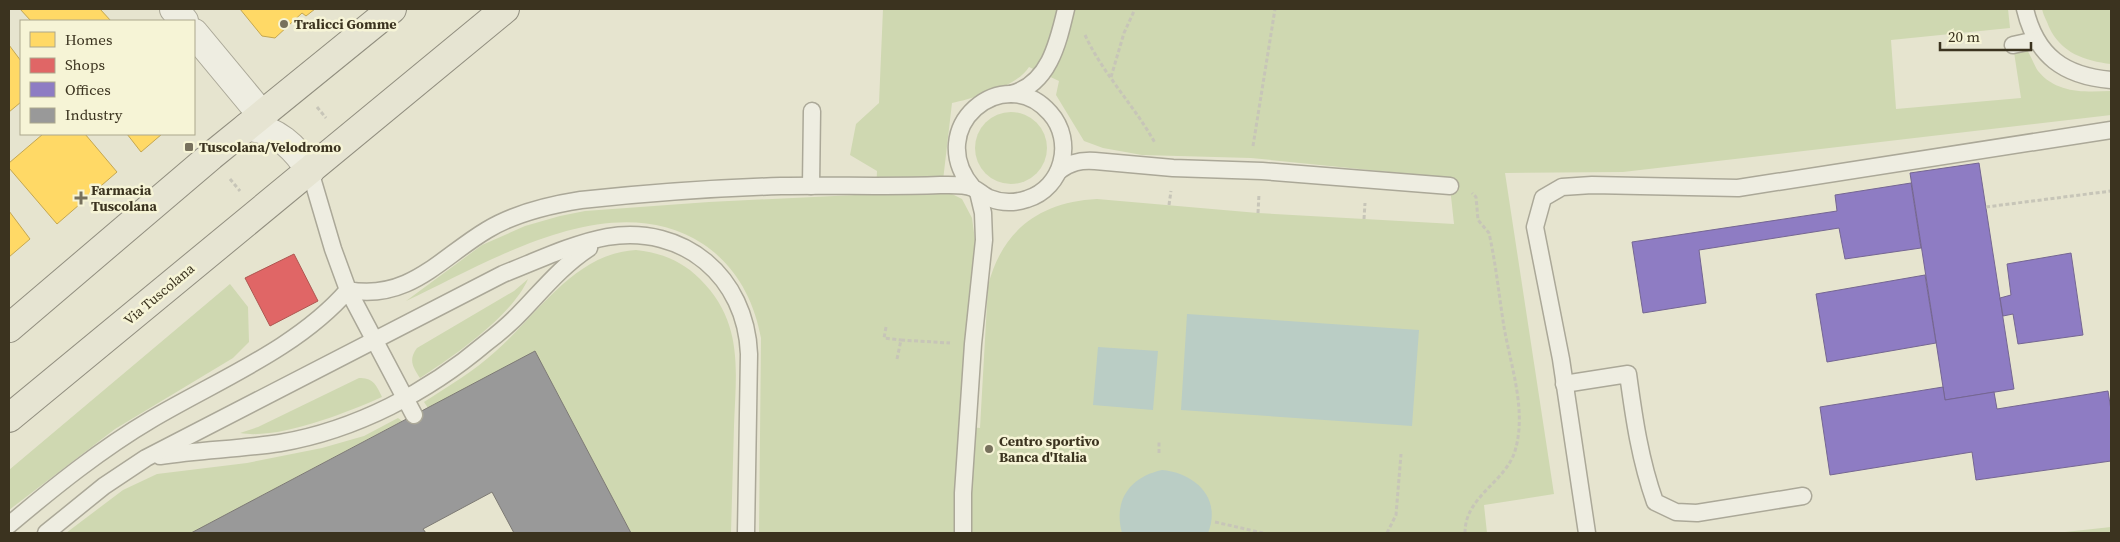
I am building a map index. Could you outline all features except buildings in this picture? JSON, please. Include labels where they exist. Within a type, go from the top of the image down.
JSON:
[{"type":"main road","points":[[9,328],[210,156],[392,9]]},
{"type":"main road","name":"Via Tuscolana","points":[[9,418],[505,9]]},
{"type":"street","points":[[174,9],[183,20]]},
{"type":"street","points":[[195,34],[254,121],[265,131],[286,142],[303,159],[310,171]]},
{"type":"lane","points":[[1059,171],[1063,156],[1063,144],[1059,126],[1044,102],[1041,92],[1042,76],[1052,54],[1066,9]]},
{"type":"lane","points":[[2025,9],[2036,40],[2045,53],[2069,70],[2084,76],[2111,80]]},
{"type":"lane","points":[[2013,45],[2036,40]]},
{"type":"lane","points":[[1008,202],[990,198],[976,190],[963,175],[956,153],[957,141],[967,117],[982,103],[994,97],[1007,95],[1030,86],[1042,76]]},
{"type":"lane","points":[[1007,95],[1028,98],[1037,102],[1050,113]]},
{"type":"lane","points":[[811,186],[812,111]]},
{"type":"lane","points":[[1587,533],[1564,384],[1535,226],[1543,198],[1562,187],[1592,185],[1738,188],[2111,130]]},
{"type":"lane","points":[[1063,144],[1075,154],[1095,161]]},
{"type":"lane","points":[[984,240],[991,215],[999,207],[1008,202],[1029,198],[1039,193],[1049,186],[1059,171],[1066,165],[1083,160],[1450,186]]},
{"type":"lane","points":[[940,185],[951,180],[956,174],[959,164]]},
{"type":"lane","points":[[310,171],[333,249],[348,290],[414,415]]},
{"type":"lane","points":[[348,290],[372,293],[402,286],[426,273],[487,230],[512,218],[558,204],[620,196],[811,186],[940,185],[976,190]]},
{"type":"lane","points":[[963,533],[963,493],[973,344],[984,240],[983,214],[976,190]]},
{"type":"lane","points":[[46,533],[104,486],[146,458],[503,274],[555,253],[605,237],[621,235],[650,236],[686,248],[699,256],[721,276],[738,303],[749,335],[750,354],[746,533]]},
{"type":"lane","points":[[146,458],[280,443],[309,437],[357,421],[405,398],[447,373],[481,348],[521,312],[567,264],[605,237]]},
{"type":"lane","points":[[9,524],[68,477],[129,433],[300,335],[329,312],[348,290]]},
{"type":"lane","points":[[1564,384],[1628,374],[1637,441],[1655,502],[1676,512],[1696,514],[1803,496]]},
{"type":"path","points":[[1111,78],[1124,33],[1135,9]]},
{"type":"path","points":[[1250,171],[1275,9]]},
{"type":"path","points":[[1084,32],[1095,56],[1145,126],[1154,143],[1162,166]]},
{"type":"path","points":[[316,106],[327,119]]},
{"type":"path","points":[[210,156],[258,213]]},
{"type":"path","points":[[1450,186],[1468,189],[1476,197],[1478,220],[1489,233],[1520,418],[1515,453],[1473,506],[1465,520],[1466,533]]},
{"type":"path","points":[[1986,207],[2111,191]]},
{"type":"path","points":[[886,327],[884,338],[973,344]]},
{"type":"path","points":[[897,359],[901,340]]},
{"type":"path","points":[[1159,440],[1159,453]]},
{"type":"path","points":[[1388,533],[1396,515],[1401,454]]},
{"type":"path","points":[[1215,522],[1263,533]]},
{"type":"green space","points":[[883,9],[2008,9],[2010,28],[1891,40],[1896,109],[2021,98],[2014,52],[2027,50],[2038,71],[2054,84],[2072,90],[2091,92],[2111,91],[2111,115],[1623,172],[1505,173],[1554,494],[1484,505],[1487,533],[759,533],[761,338],[754,310],[742,285],[725,263],[703,244],[668,228],[630,222],[591,226],[552,235],[513,250],[406,301],[482,245],[525,226],[560,216],[585,211],[709,202],[876,194],[877,171],[850,155],[856,124],[879,103]],"holes":[[[1029,67],[1059,81],[1056,95],[1084,141],[1103,148],[1142,155],[1251,158],[1449,178],[1454,224],[1258,213],[1097,199],[1077,201],[1058,206],[1041,213],[1026,223],[1003,249],[994,266],[988,286],[980,428],[962,426],[975,240],[972,218],[962,199],[942,189],[952,103],[1006,85],[1023,74]]]},
{"type":"green space","points":[[2042,9],[2111,9],[2111,64],[2083,58],[2067,49],[2054,36]]},
{"type":"green space","points":[[1011,112],[1025,115],[1037,122],[1044,134],[1047,148],[1044,162],[1037,174],[1025,181],[1011,184],[997,181],[985,174],[978,162],[975,148],[978,134],[985,122],[997,115]]},
{"type":"green space","points":[[636,250],[654,253],[686,267],[700,279],[714,296],[731,330],[736,366],[736,386],[731,533],[631,533],[535,351],[428,408],[424,402],[488,358],[559,288],[576,274],[594,262],[614,254]]},
{"type":"green space","points":[[528,279],[520,293],[496,321],[465,347],[420,378],[412,360],[417,348],[514,291]]},
{"type":"green space","points":[[230,284],[248,307],[249,342],[233,358],[115,429],[9,510],[9,470]]},
{"type":"green space","points":[[359,378],[371,381],[382,397],[312,424],[273,433],[240,433],[258,427]]},
{"type":"green space","points":[[398,418],[402,421],[191,533],[66,533],[123,490],[157,474],[247,463],[322,448],[364,436]]},
{"type":"green space","points":[[2111,527],[2111,533],[2056,533]]},
{"type":"shaded area","points":[[1187,314],[1419,330],[1412,426],[1181,410]]},
{"type":"shaded area","points":[[1098,347],[1158,351],[1153,410],[1093,405]]},
{"type":"shaded area","points":[[1162,470],[1185,476],[1203,489],[1211,509],[1208,533],[1122,533],[1120,510],[1122,500],[1127,492],[1141,478]]},
{"type":"place","name":"Tralicci Gomme","points":[[284,24]]},
{"type":"place","name":"Tuscolana/Velodromo","points":[[189,147]]},
{"type":"place","name":"Farmacia Tuscolana","points":[[81,198]]},
{"type":"place","name":"Centro sportivo Banca d'Italia","points":[[989,449]]}]
